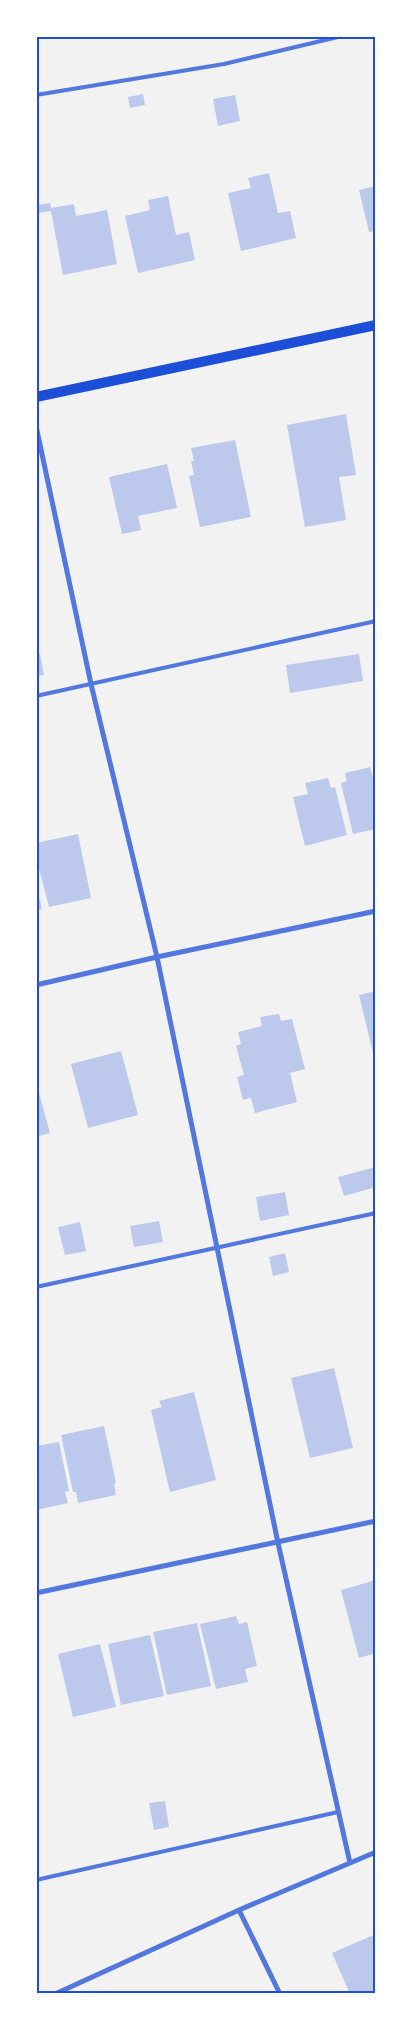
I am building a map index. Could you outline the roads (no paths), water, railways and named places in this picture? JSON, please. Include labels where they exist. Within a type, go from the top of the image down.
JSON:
[{"type":"main road","points":[[36,397],[376,324]]},
{"type":"street","points":[[36,426],[91,684],[156,957],[278,1543],[350,1863]]},
{"type":"street","points":[[36,985],[156,957],[376,912]]},
{"type":"street","points":[[36,1593],[376,1521]]},
{"type":"street","points":[[55,1994],[238,1910],[376,1852]]},
{"type":"street","points":[[238,1910],[280,1994]]},
{"type":"lane","points":[[36,96],[224,64],[342,36]]},
{"type":"lane","points":[[36,696],[376,621]]},
{"type":"lane","points":[[36,1287],[376,1213]]},
{"type":"lane","points":[[36,1880],[338,1812]]}]
